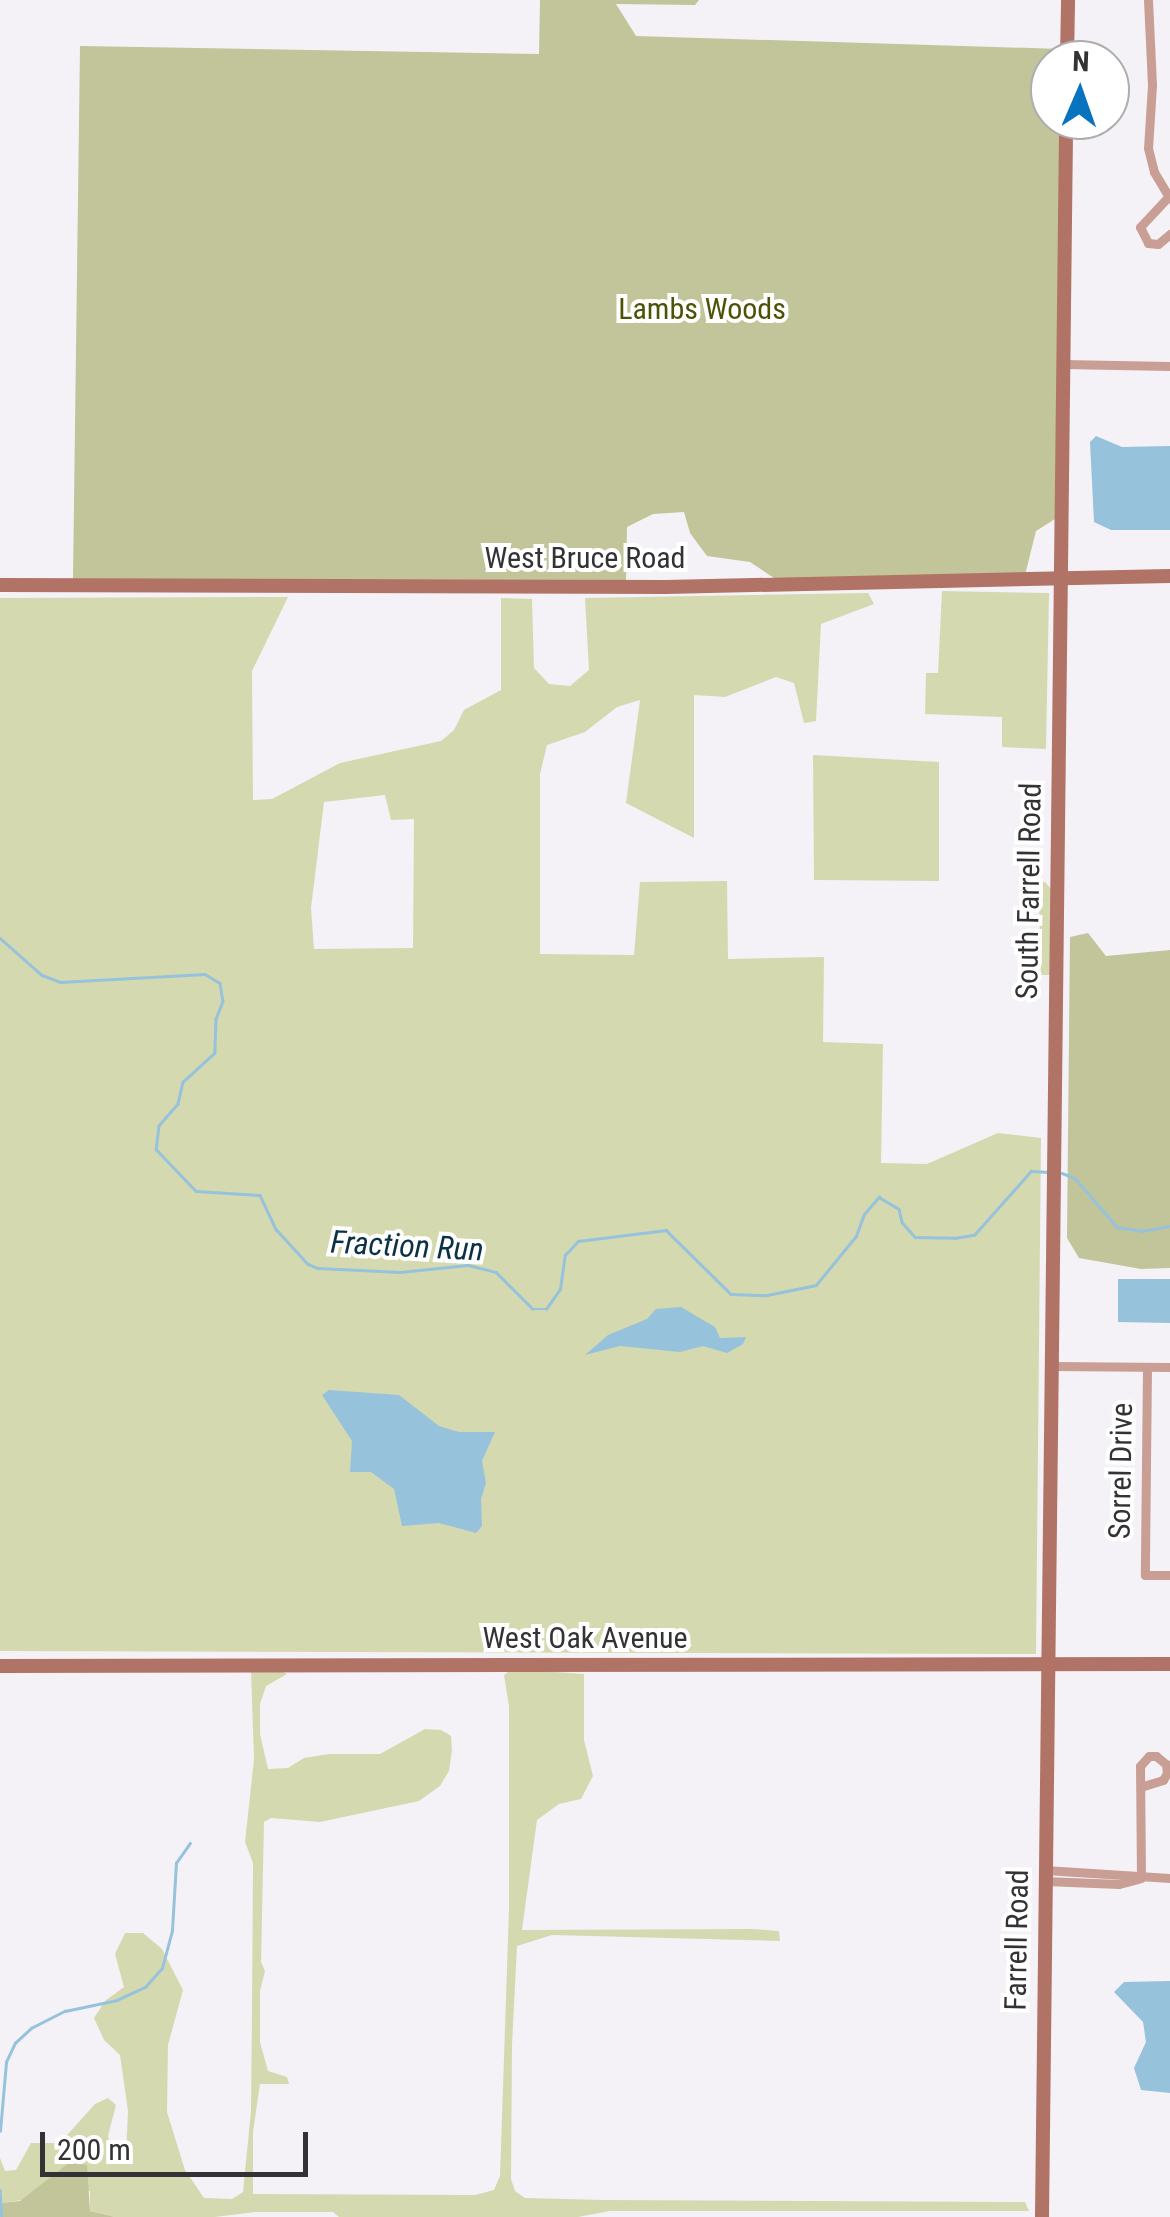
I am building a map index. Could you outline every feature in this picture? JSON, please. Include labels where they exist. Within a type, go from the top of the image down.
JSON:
[{"type":"street","points":[[1067,40],[1068,0]]},
{"type":"street","points":[[1148,0],[1152,84],[1148,148],[1169,198],[1140,226],[1148,242],[1158,244],[1170,234]]},
{"type":"street","name":"South Farrell Road","points":[[1047,1663],[1066,140]]},
{"type":"street","points":[[1064,364],[1170,366]]},
{"type":"street","name":"West Bruce Road","points":[[0,585],[666,587],[1170,576]]},
{"type":"street","points":[[1050,1366],[1170,1367]]},
{"type":"street","name":"Sorrel Drive","points":[[1147,1368],[1144,1575],[1170,1575]]},
{"type":"street","name":"Farrell Road","points":[[1042,2217],[1047,1663]]},
{"type":"street","name":"West Oak Avenue","points":[[0,1666],[1170,1664]]},
{"type":"street","points":[[1141,1878],[1143,1786]]},
{"type":"street","points":[[1045,1876],[1119,1884],[1141,1878],[1170,1878]]},
{"type":"green space","name":"Lambs Woods","points":[[540,0],[699,0],[695,5],[616,4],[636,36],[1030,48],[1030,140],[1061,140],[1055,519],[1036,531],[1025,575],[777,580],[750,562],[707,556],[690,533],[684,512],[653,514],[627,527],[626,580],[73,579],[80,46],[539,54]]},
{"type":"green space","points":[[942,591],[1049,593],[1046,749],[1002,747],[1002,717],[925,714],[926,673],[938,673]]},
{"type":"green space","points":[[868,593],[874,604],[821,624],[816,721],[804,723],[794,683],[776,677],[725,697],[694,695],[694,838],[626,803],[640,700],[617,707],[585,732],[547,745],[540,774],[540,954],[634,955],[640,882],[727,881],[728,959],[824,957],[823,1042],[883,1044],[881,1163],[927,1164],[998,1133],[1041,1138],[1036,1654],[0,1651],[0,598],[288,597],[252,671],[253,800],[272,799],[340,763],[441,741],[454,730],[464,710],[501,690],[501,598],[532,599],[534,668],[549,684],[570,686],[589,670],[585,598]],"holes":[[[385,795],[391,820],[414,819],[413,948],[314,949],[311,908],[324,802]]]},
{"type":"green space","points":[[813,755],[939,762],[939,881],[814,880]]},
{"type":"green space","points":[[1021,882],[1045,882],[1052,890],[1050,975],[1041,975],[1039,901]]},
{"type":"green space","points":[[1088,933],[1106,956],[1170,950],[1170,1268],[1141,1269],[1079,1258],[1067,1238],[1070,937]]},
{"type":"green space","points":[[512,1669],[584,1674],[584,1740],[593,1776],[581,1799],[559,1804],[537,1820],[522,1930],[753,1929],[779,1931],[780,1941],[552,1935],[517,1946],[512,2045],[511,2179],[515,2191],[525,2198],[604,2200],[1025,2202],[1029,2211],[610,2211],[578,2217],[339,2217],[333,2212],[255,2212],[215,2217],[115,2217],[90,2211],[90,2191],[0,2203],[0,2158],[5,2171],[16,2170],[31,2143],[60,2143],[95,2104],[108,2098],[116,2105],[108,2136],[113,2156],[121,2160],[126,2154],[128,2111],[120,2055],[104,2040],[94,2018],[105,2001],[124,1987],[115,1954],[125,1933],[143,1933],[162,1949],[183,1990],[168,2045],[167,2112],[185,2170],[204,2198],[232,2199],[243,2192],[251,2111],[253,1863],[245,1842],[254,1759],[251,1671],[287,1674],[266,1686],[260,1704],[260,1734],[268,1769],[288,1768],[304,1758],[329,1754],[380,1754],[425,1729],[441,1730],[451,1736],[452,1750],[449,1771],[440,1786],[419,1801],[320,1822],[271,1818],[264,1822],[261,1962],[265,1971],[260,1991],[260,2042],[268,2071],[287,2077],[289,2084],[260,2084],[253,2132],[253,2194],[475,2195],[494,2190],[500,2176],[509,1909],[509,1706],[504,1675]]},
{"type":"green space","points":[[70,2162],[87,2165],[90,2211],[115,2217],[0,2217],[0,2203],[20,2201]]},
{"type":"water","points":[[1096,436],[1122,447],[1170,446],[1170,530],[1111,530],[1094,522],[1090,442]]},
{"type":"water","points":[[1118,1279],[1170,1279],[1170,1323],[1118,1322]]},
{"type":"water","points":[[681,1307],[715,1327],[720,1338],[746,1337],[743,1344],[727,1353],[703,1346],[680,1352],[620,1346],[585,1355],[608,1335],[647,1319],[656,1309]]},
{"type":"water","points":[[329,1390],[399,1395],[439,1426],[459,1432],[495,1432],[482,1461],[486,1483],[481,1499],[482,1526],[476,1533],[439,1523],[402,1526],[394,1489],[371,1472],[350,1472],[352,1441],[322,1395]]},
{"type":"water","points":[[1170,1981],[1170,2093],[1141,2090],[1134,2068],[1146,2042],[1143,2022],[1114,1992],[1124,1982]]},
{"type":"waterway","name":"Fraction Run","points":[[0,938],[42,975],[60,982],[205,974],[220,983],[223,1001],[216,1019],[215,1053],[183,1082],[178,1104],[159,1126],[156,1149],[196,1191],[260,1195],[276,1229],[308,1264],[318,1268],[400,1272],[468,1265],[496,1272],[533,1309],[546,1309],[560,1289],[565,1255],[578,1241],[666,1230],[731,1294],[767,1295],[816,1285],[856,1236],[864,1214],[879,1197],[899,1209],[902,1222],[915,1237],[954,1238],[974,1235],[1031,1171],[1049,1172]]},
{"type":"waterway","name":"Fraction Run","points":[[1062,1173],[1075,1178],[1117,1227],[1141,1231],[1170,1226]]},
{"type":"waterway","points":[[0,2131],[6,2062],[15,2043],[31,2028],[65,2011],[117,2000],[145,1987],[162,1968],[172,1930],[176,1863],[190,1843]]},
{"type":"waterway","points":[[0,2190],[2,2217]]}]
